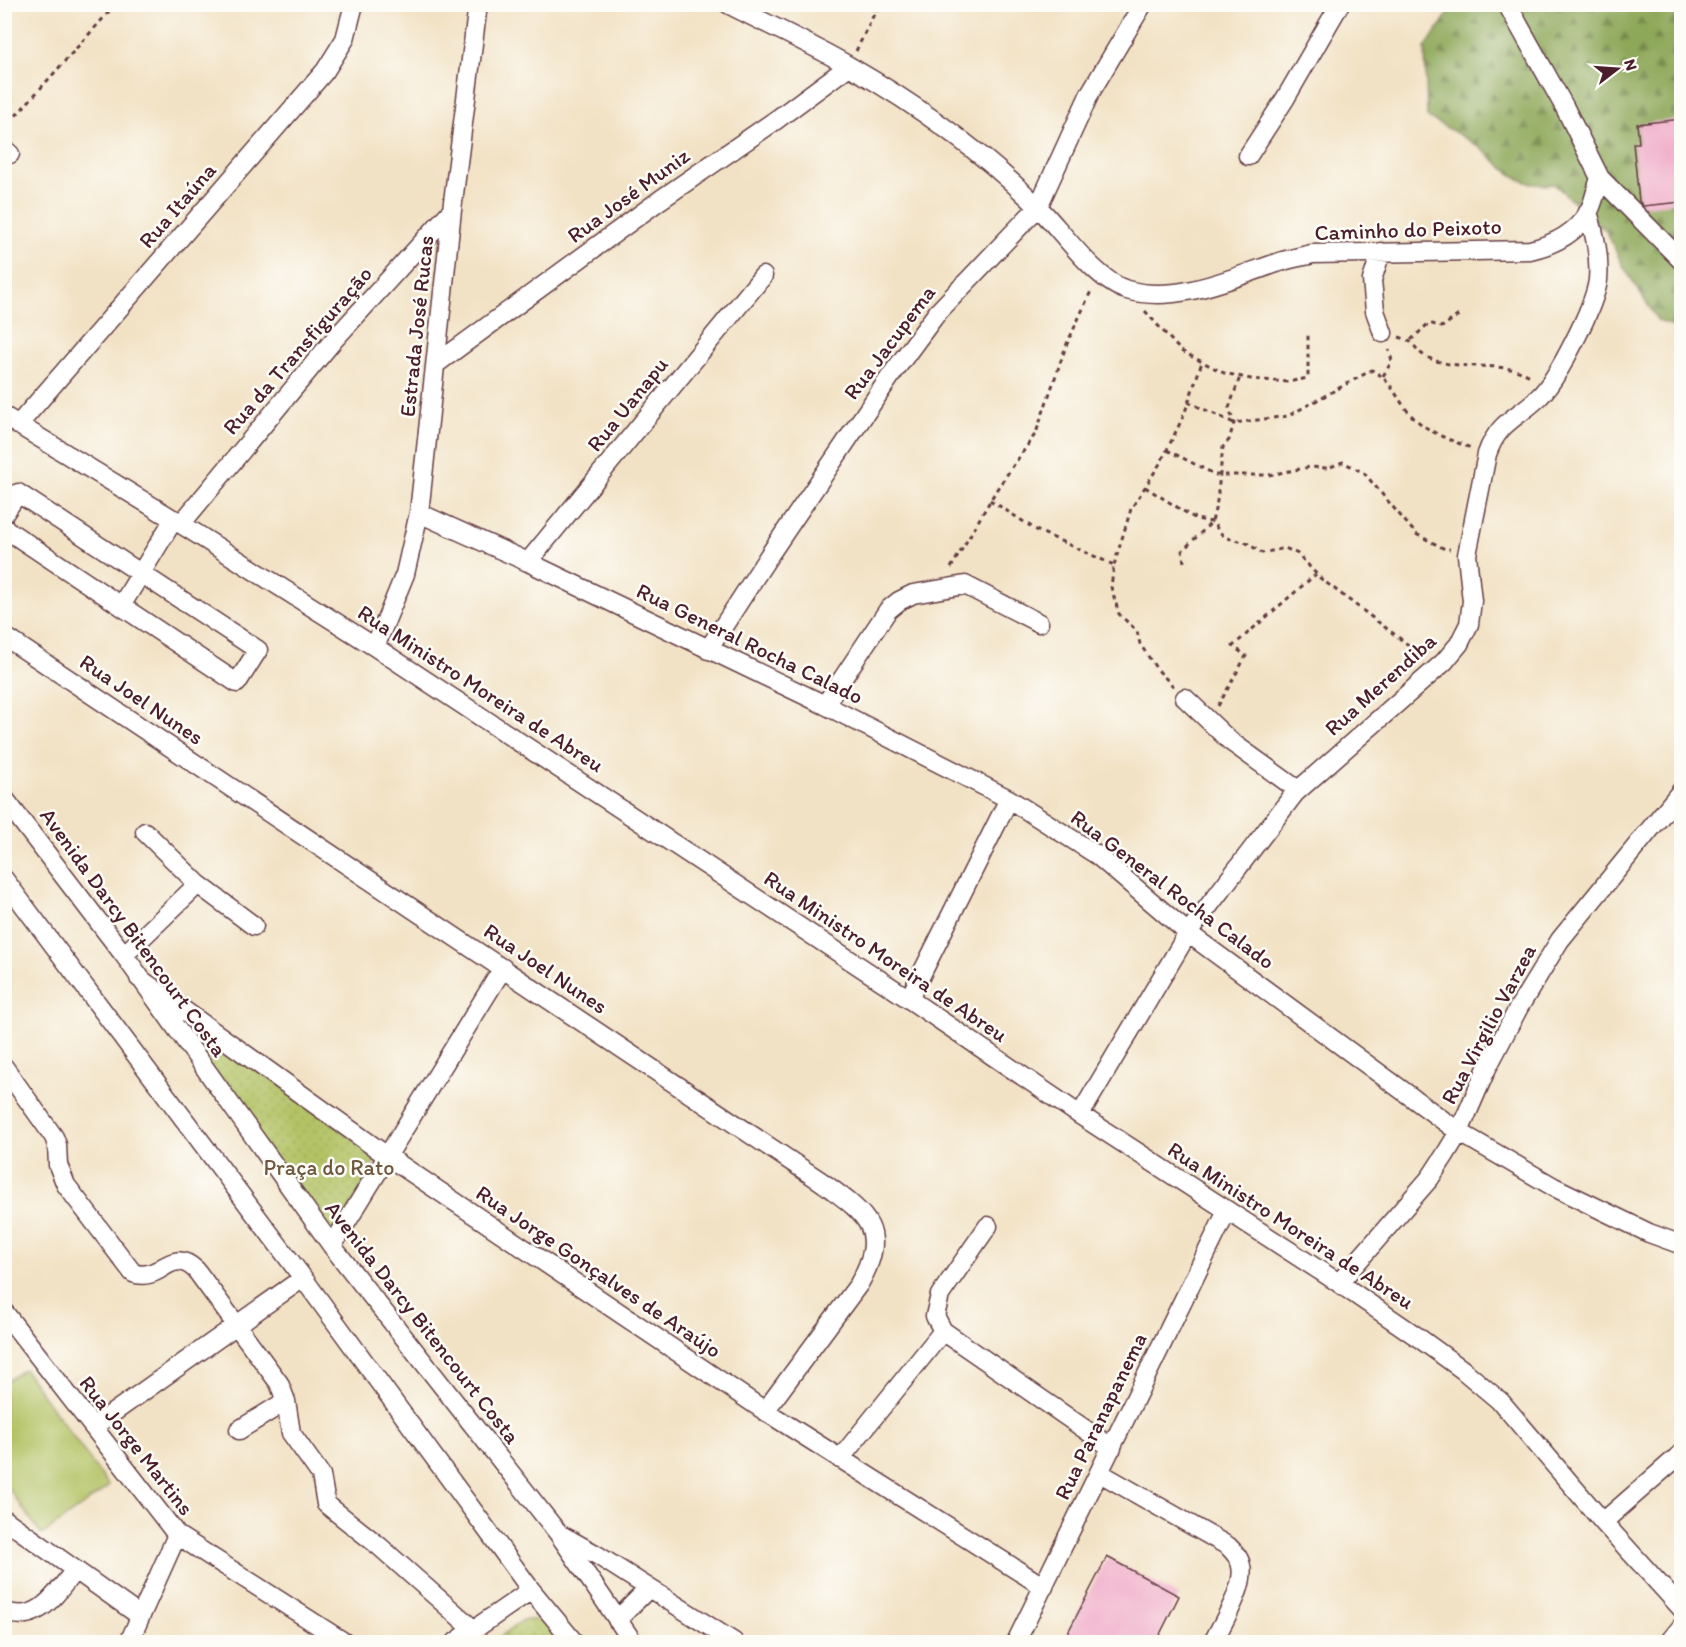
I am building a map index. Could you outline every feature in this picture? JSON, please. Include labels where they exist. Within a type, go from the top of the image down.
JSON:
[{"type":"street","name":"Rua Itaúna","points":[[11,421],[325,71],[345,39],[354,4]]},
{"type":"street","name":"Estrada José Rucas","points":[[375,647],[405,574],[419,513],[452,210],[478,4]]},
{"type":"street","name":"Caminho do Peixoto","points":[[728,4],[849,66],[915,107],[973,149],[1038,207],[1099,274],[1125,290],[1151,294],[1203,288],[1279,262],[1312,254],[1530,250],[1546,247],[1576,228],[1588,212],[1600,177]]},
{"type":"street","name":"Rua Jacupema","points":[[708,650],[892,374],[937,313],[1038,207],[1090,93],[1143,4]]},
{"type":"street","points":[[1248,156],[1285,99],[1340,4]]},
{"type":"street","points":[[1507,4],[1564,106],[1600,177],[1682,261]]},
{"type":"street","name":"Rua José Muniz","points":[[436,364],[849,66]]},
{"type":"street","name":"Rua da Transfiguração","points":[[121,606],[177,522],[333,342],[452,210]]},
{"type":"street","name":"Rua Merendiba","points":[[1080,1115],[1188,933],[1298,790],[1437,667],[1459,644],[1469,624],[1472,601],[1467,555],[1486,454],[1491,441],[1503,425],[1539,398],[1548,386],[1572,347],[1598,283],[1597,243],[1588,212]]},
{"type":"street","points":[[1382,252],[1372,280],[1375,311],[1383,333]]},
{"type":"street","name":"Rua Uanapu","points":[[528,562],[763,276]]},
{"type":"street","name":"Rua Ministro Moreira de Abreu","points":[[11,421],[375,647],[909,999],[1080,1115],[1339,1283],[1463,1370],[1501,1402],[1603,1522],[1682,1609]]},
{"type":"street","points":[[4,514],[18,493],[258,650],[237,683],[4,528]]},
{"type":"street","name":"Rua General Rocha Calado","points":[[419,513],[528,562],[825,705],[1009,799],[1097,855],[1188,933],[1459,1132],[1554,1187],[1649,1233],[1682,1245]]},
{"type":"street","points":[[825,705],[888,610],[913,594],[965,585],[1039,623]]},
{"type":"street","name":"Rua Joel Nunes","points":[[4,636],[852,1203],[867,1219],[874,1238],[870,1264],[859,1284],[765,1411]]},
{"type":"street","points":[[1185,698],[1230,741],[1298,790]]},
{"type":"street","name":"Rua Virgilio Varzea","points":[[1339,1283],[1430,1178],[1459,1132],[1492,1059],[1519,1007],[1560,940],[1682,790]]},
{"type":"street","name":"Avenida Darcy Bitencourt Costa","points":[[4,798],[124,956],[332,1246],[558,1533],[633,1642]]},
{"type":"street","points":[[909,999],[1009,799]]},
{"type":"street","points":[[146,832],[198,884],[254,926]]},
{"type":"street","points":[[4,879],[303,1278],[531,1590],[574,1642]]},
{"type":"street","points":[[124,956],[198,884]]},
{"type":"street","points":[[332,1246],[502,968]]},
{"type":"street","name":"Rua Jorge Gonçalves de Araújo","points":[[139,978],[387,1156],[765,1411],[1044,1587]]},
{"type":"street","points":[[4,1068],[54,1137],[57,1145],[58,1165],[66,1185],[133,1273],[148,1275],[173,1260],[188,1262],[272,1370],[286,1401],[291,1433],[321,1475],[326,1504],[474,1630]]},
{"type":"street","name":"Rua Paranapanema","points":[[1016,1642],[1227,1211]]},
{"type":"street","points":[[988,1226],[940,1294],[935,1316],[943,1331],[1112,1448]]},
{"type":"street","points":[[93,1426],[303,1278]]},
{"type":"street","name":"Rua Jorge Martins","points":[[4,1312],[177,1535],[344,1642]]},
{"type":"street","points":[[840,1459],[943,1331]]},
{"type":"street","points":[[239,1430],[286,1401]]},
{"type":"street","points":[[1603,1522],[1682,1453]]},
{"type":"street","points":[[1100,1473],[1228,1546],[1236,1553],[1242,1566],[1242,1578],[1213,1642]]},
{"type":"street","points":[[4,1519],[140,1616]]},
{"type":"street","points":[[558,1533],[597,1555],[734,1642]]},
{"type":"street","points":[[129,1642],[177,1535]]},
{"type":"street","points":[[4,1611],[21,1616],[34,1613],[46,1605],[75,1570]]},
{"type":"street","points":[[617,1620],[649,1588]]},
{"type":"street","points":[[456,1642],[531,1590]]},
{"type":"street","points":[[1670,1642],[1682,1626]]},
{"type":"path","points":[[4,129],[116,4]]},
{"type":"path","points":[[849,66],[879,4]]},
{"type":"path","points":[[939,589],[990,500],[1036,433],[1066,346],[1099,274]]},
{"type":"path","points":[[1125,290],[1181,351],[1224,373],[1240,377],[1288,382],[1308,378],[1308,333]]},
{"type":"path","points":[[1411,340],[1429,323],[1442,327],[1460,314]]},
{"type":"path","points":[[1383,333],[1411,340],[1424,356],[1454,365],[1524,372],[1548,386]]},
{"type":"path","points":[[1383,333],[1392,361],[1383,376]]},
{"type":"path","points":[[1185,698],[1156,668],[1140,644],[1137,631],[1119,614],[1111,587],[1114,566],[1131,508],[1167,450],[1184,415],[1202,362]]},
{"type":"path","points":[[1188,402],[1234,423],[1288,416],[1372,370],[1383,376],[1411,416],[1434,434],[1486,454]]},
{"type":"path","points":[[1184,562],[1182,551],[1212,522],[1217,501],[1223,447],[1229,440],[1234,423],[1229,408],[1240,377]]},
{"type":"path","points":[[1167,450],[1216,475],[1269,475],[1310,467],[1328,468],[1343,462],[1364,473],[1416,534],[1445,549],[1469,548]]},
{"type":"path","points":[[1144,487],[1196,519],[1212,522],[1224,537],[1247,543],[1262,553],[1285,548],[1298,554],[1316,574],[1437,667]]},
{"type":"path","points":[[990,500],[1038,531],[1114,566]]},
{"type":"path","points":[[1209,721],[1246,656],[1233,646],[1316,574]]},
{"type":"green space","points":[[1454,5],[1681,5],[1681,330],[1658,321],[1623,266],[1606,231],[1554,184],[1541,185],[1520,179],[1476,145],[1427,117],[1425,48]]},
{"type":"green space","name":"Praça do Rato","points":[[153,992],[378,1156],[333,1240]]},
{"type":"green space","points":[[24,1369],[109,1486],[42,1535],[5,1484],[4,1383]]},
{"type":"green space","points":[[545,1619],[563,1642],[493,1642],[523,1620]]},
{"type":"building","points":[[1682,119],[1682,202],[1643,206],[1639,201],[1633,143],[1639,143],[1637,124]]},
{"type":"building","points":[[1107,1557],[1179,1596],[1156,1642],[1063,1642]]}]
